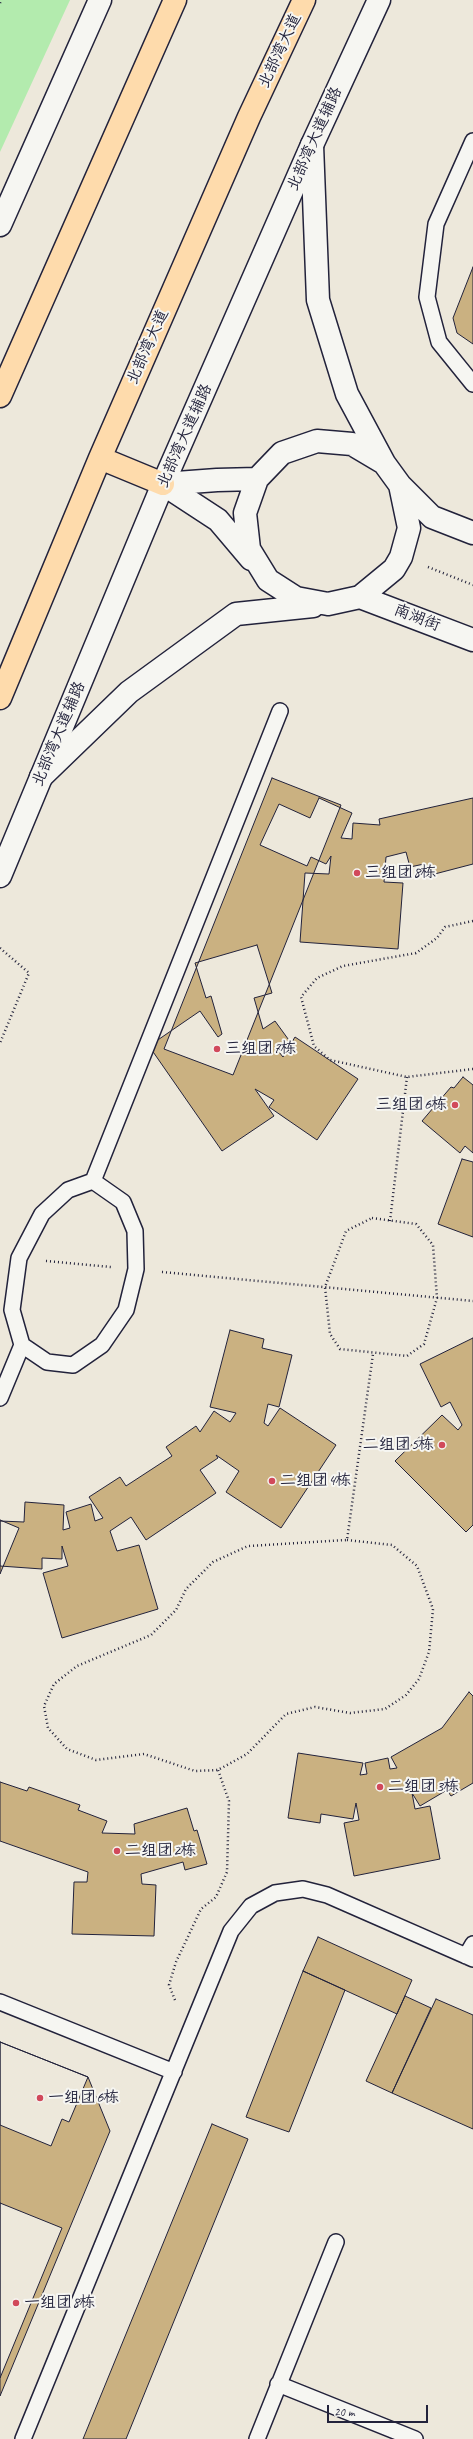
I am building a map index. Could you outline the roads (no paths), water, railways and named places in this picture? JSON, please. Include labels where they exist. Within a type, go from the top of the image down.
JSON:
[{"type":"highway","points":[[0,396],[175,0]]},
{"type":"highway","name":"北部湾大道","points":[[0,698],[100,458],[249,117],[304,0]]},
{"type":"highway","points":[[100,458],[163,484]]},
{"type":"street","points":[[0,225],[100,0]]},
{"type":"street","name":"北部湾大道辅路","points":[[0,876],[163,484],[312,145],[379,0]]},
{"type":"street","points":[[312,145],[318,300],[347,394],[384,463],[400,485],[432,517],[473,533]]},
{"type":"street","points":[[268,580],[249,549],[245,514],[257,479],[282,453],[317,441],[352,444],[384,463]]},
{"type":"street","points":[[163,484],[257,479]]},
{"type":"street","points":[[163,484],[218,520],[268,580],[296,598],[328,604]]},
{"type":"street","points":[[41,777],[129,692],[236,614],[328,604],[360,597],[394,569],[401,557],[409,528],[400,485]]},
{"type":"street","name":"南湖街","points":[[360,597],[473,640]]},
{"type":"lane","points":[[473,141],[436,224],[427,296],[439,342],[473,384]]},
{"type":"lane","points":[[0,1398],[22,1345],[12,1310],[19,1258],[42,1214],[68,1190],[93,1181],[280,710]]},
{"type":"lane","points":[[22,1345],[47,1362],[73,1365],[102,1345],[126,1310],[136,1269],[135,1231],[123,1202],[93,1181]]},
{"type":"lane","points":[[23,2439],[231,1931],[251,1906],[275,1893],[303,1889],[328,1895],[471,1953]]},
{"type":"lane","points":[[0,2002],[174,2072]]},
{"type":"lane","points":[[257,2439],[336,2242]]},
{"type":"lane","points":[[278,2384],[415,2439]]},
{"type":"place","name":"三组团8栋","points":[[357,873]]},
{"type":"place","name":"三组团7栋","points":[[217,1049]]},
{"type":"place","name":"三组团6栋","points":[[455,1105]]},
{"type":"place","name":"二组团5栋","points":[[442,1445]]},
{"type":"place","name":"二组团4栋","points":[[272,1481]]},
{"type":"place","name":"二组团3栋","points":[[380,1787]]},
{"type":"place","name":"二组团2栋","points":[[117,1851]]},
{"type":"place","name":"一组团6栋","points":[[40,2098]]},
{"type":"place","name":"一组团8栋","points":[[16,2303]]}]
